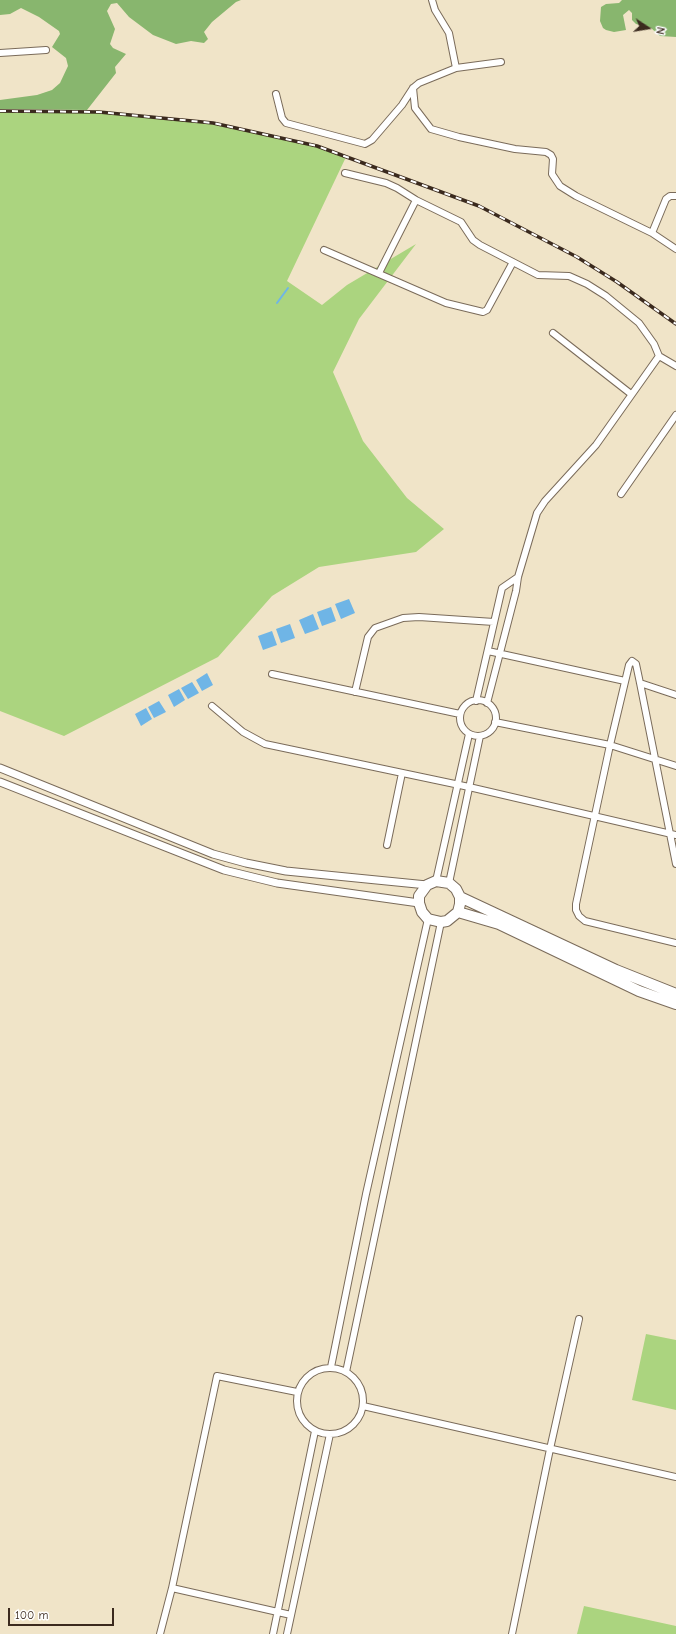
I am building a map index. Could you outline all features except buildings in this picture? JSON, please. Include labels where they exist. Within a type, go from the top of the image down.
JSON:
[{"type":"highway","points":[[431,883],[449,883],[456,889],[460,897],[458,912],[453,917],[441,922],[428,919],[422,912],[419,903],[419,896],[431,883]]},
{"type":"highway","points":[[460,897],[616,970],[676,994]]},
{"type":"highway","points":[[458,912],[499,924],[639,991],[676,1004]]},
{"type":"street","points":[[432,0],[435,10],[449,33],[456,68]]},
{"type":"street","points":[[0,53],[46,50]]},
{"type":"street","points":[[276,94],[282,118],[286,123],[365,144],[372,140],[402,105],[413,88],[420,83],[456,68],[501,62]]},
{"type":"street","points":[[413,88],[415,108],[431,129],[459,137],[516,149],[546,152],[553,158],[552,174],[553,178],[560,186],[576,196],[652,233],[676,249]]},
{"type":"street","points":[[344,173],[386,183],[416,200],[461,222],[473,240],[538,275],[569,276],[606,296],[639,323],[654,344],[659,356],[676,366]]},
{"type":"street","points":[[652,233],[666,199],[670,196],[676,196]]},
{"type":"street","points":[[379,273],[416,200]]},
{"type":"street","points":[[324,250],[446,302],[483,312],[487,310],[513,262]]},
{"type":"street","points":[[553,333],[631,394]]},
{"type":"street","points":[[487,703],[516,591],[518,577],[537,513],[545,500],[596,445],[659,356]]},
{"type":"street","points":[[621,494],[676,416]]},
{"type":"street","points":[[476,701],[502,588],[518,577]]},
{"type":"street","points":[[355,692],[368,637],[375,628],[403,618],[419,617],[494,622]]},
{"type":"street","points":[[488,650],[625,681]]},
{"type":"street","points":[[676,864],[673,833],[654,758],[636,664],[632,661],[629,665],[610,746],[576,904],[579,916],[585,922],[676,943]]},
{"type":"street","points":[[272,674],[460,714]]},
{"type":"street","points":[[640,683],[676,695]]},
{"type":"street","points":[[476,701],[487,703],[494,711],[495,722],[489,732],[480,736],[468,734],[461,725],[460,714],[466,705],[476,701]]},
{"type":"street","points":[[212,706],[243,732],[265,744],[457,784],[673,833]]},
{"type":"street","points":[[495,722],[610,746],[654,758],[676,766]]},
{"type":"street","points":[[0,768],[181,842],[246,864],[294,872],[431,883],[457,784],[468,734]]},
{"type":"street","points":[[449,883],[480,736]]},
{"type":"street","points":[[387,845],[402,773]]},
{"type":"street","points":[[0,782],[224,870],[277,883],[419,903]]},
{"type":"street","points":[[331,1367],[366,1194],[428,919]]},
{"type":"street","points":[[346,1372],[441,922]]},
{"type":"street","points":[[512,1634],[550,1449],[579,1319]]},
{"type":"street","points":[[331,1367],[346,1372],[354,1378],[360,1386],[363,1396],[363,1406],[360,1415],[351,1426],[339,1433],[330,1434],[315,1431],[304,1422],[297,1410],[297,1392],[306,1377],[313,1371],[331,1367]]},
{"type":"street","points":[[160,1634],[172,1588],[217,1376],[297,1392]]},
{"type":"street","points":[[363,1406],[676,1477]]},
{"type":"street","points":[[273,1634],[315,1431]]},
{"type":"street","points":[[287,1634],[330,1434]]},
{"type":"street","points":[[172,1588],[291,1615]]},
{"type":"green space","points":[[0,0],[241,0],[236,2],[212,22],[204,32],[208,39],[204,43],[191,41],[176,44],[153,35],[129,17],[117,3],[111,4],[107,11],[115,29],[110,44],[113,48],[126,54],[115,67],[116,73],[87,110],[0,109],[0,100],[37,95],[52,90],[60,83],[68,66],[66,58],[52,47],[60,34],[59,31],[39,17],[21,8],[10,14],[0,15]]},
{"type":"green space","points":[[622,0],[676,0],[676,37],[660,36],[651,28],[636,24],[632,20],[632,13],[629,10],[623,15],[626,30],[614,32],[603,28],[600,21],[601,7],[606,4],[619,3]]},
{"type":"green space","points":[[41,110],[99,112],[213,123],[317,146],[346,157],[287,281],[322,305],[347,285],[416,244],[359,319],[333,372],[363,441],[407,498],[444,529],[416,552],[319,567],[272,596],[218,657],[64,736],[0,711],[0,111]]},
{"type":"green space","points":[[646,1334],[676,1340],[676,1410],[632,1400]]},
{"type":"green space","points":[[584,1606],[676,1626],[676,1634],[577,1634]]},
{"type":"water","points":[[349,599],[355,613],[341,619],[335,604]]},
{"type":"water","points":[[331,607],[336,621],[322,626],[317,612]]},
{"type":"water","points":[[313,614],[319,629],[305,634],[299,620]]},
{"type":"water","points":[[290,624],[295,638],[281,643],[276,629]]},
{"type":"water","points":[[272,631],[277,645],[263,650],[258,636]]},
{"type":"water","points":[[207,673],[213,685],[202,691],[196,680]]},
{"type":"water","points":[[192,682],[199,693],[188,699],[181,688]]},
{"type":"water","points":[[179,689],[185,700],[174,707],[168,695]]},
{"type":"water","points":[[159,701],[166,712],[154,718],[148,707]]},
{"type":"water","points":[[146,708],[152,719],[141,726],[135,714]]},
{"type":"waterway","points":[[277,303],[288,288]]},
{"type":"railway","points":[[0,111],[99,112],[213,123],[317,146],[479,206],[577,257],[617,282],[676,324]]}]
